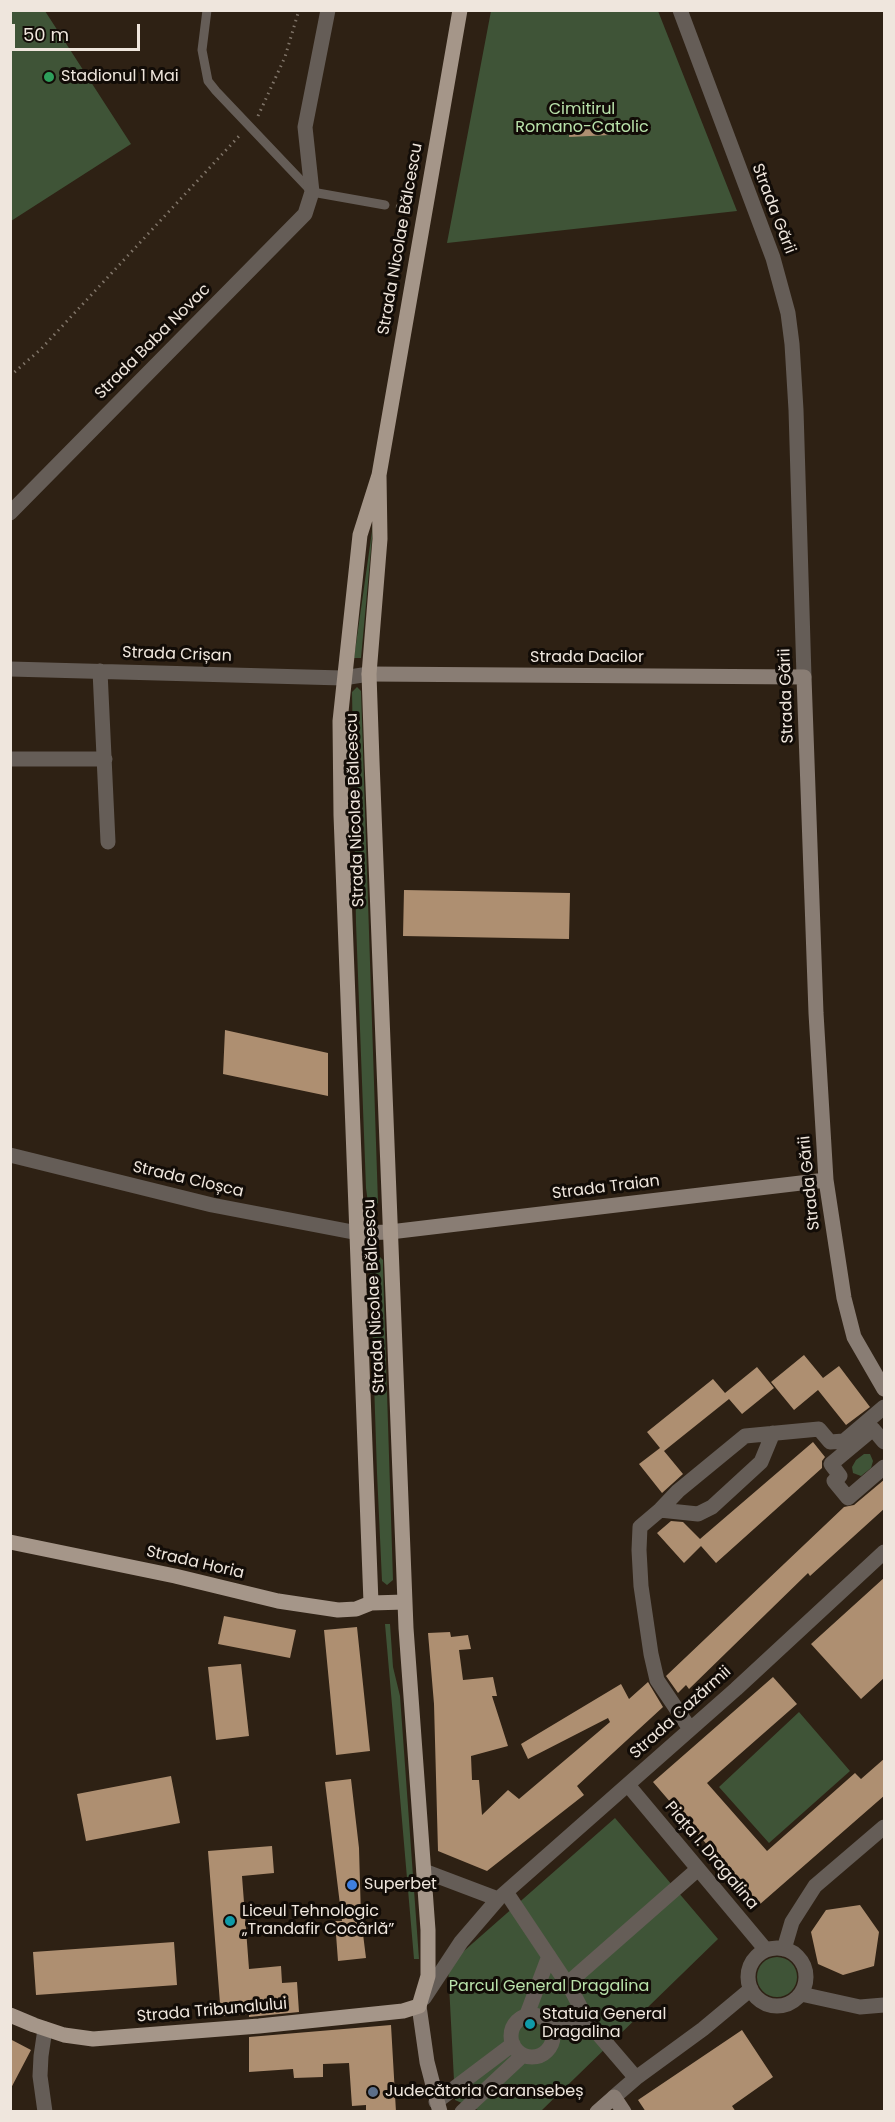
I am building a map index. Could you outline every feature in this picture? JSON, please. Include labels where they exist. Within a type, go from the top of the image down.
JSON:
[{"type":"main road","name":"Strada Nicolae Bălcescu","points":[[371,1604],[341,815],[340,721],[360,535],[379,475],[460,10]]},
{"type":"main road","name":"Strada Nicolae Bălcescu","points":[[379,475],[380,539],[369,674],[405,1602],[429,1954],[428,1976],[419,2006]]},
{"type":"main road","name":"Strada Horia","points":[[10,1542],[176,1576],[278,1601],[338,1610],[356,1609],[371,1604],[405,1602]]},
{"type":"main road","name":"Strada Tribunalului","points":[[10,2015],[45,2029],[80,2038],[109,2038],[404,2011],[419,2006]]},
{"type":"street","points":[[312,192],[305,127],[328,10]]},
{"type":"street","name":"Strada Gării","points":[[680,10],[773,258],[788,313],[796,410],[819,1067],[826,1180],[844,1298],[854,1337],[885,1389]]},
{"type":"street","name":"Strada Baba Novac","points":[[10,513],[305,214],[312,192]]},
{"type":"street","name":"Strada Crișan","points":[[10,669],[343,678],[369,674]]},
{"type":"street","points":[[100,671],[108,842]]},
{"type":"street","name":"Strada Dacilor","points":[[369,674],[804,677]]},
{"type":"street","points":[[10,759],[105,759]]},
{"type":"street","name":"Strada Cloșca","points":[[10,1155],[212,1205],[358,1233]]},
{"type":"street","name":"Strada Traian","points":[[358,1233],[390,1232],[826,1180]]},
{"type":"street","points":[[690,1729],[657,1680],[645,1626],[639,1550],[640,1527],[678,1491],[745,1436],[819,1429],[830,1442],[844,1441],[885,1407]]},
{"type":"street","points":[[885,1442],[873,1429],[831,1464],[840,1476],[834,1481],[848,1498],[885,1467]]},
{"type":"street","points":[[660,1510],[698,1514],[712,1507],[762,1462],[773,1433]]},
{"type":"street","name":"Strada Cazărmii","points":[[419,2006],[461,1942],[502,1895],[628,1785],[885,1552]]},
{"type":"street","name":"Piața I. Dragalina","points":[[628,1785],[766,1950]]},
{"type":"street","points":[[784,1948],[792,1922],[815,1886],[885,1827]]},
{"type":"street","points":[[567,1984],[698,1869]]},
{"type":"street","points":[[424,1871],[502,1895],[549,1956],[588,2022],[636,2078]]},
{"type":"street","points":[[784,1948],[793,1952],[805,1967],[805,1985],[795,2000],[779,2006],[762,2001],[751,1989],[749,1970],[758,1954],[766,1950],[784,1948]]},
{"type":"street","points":[[518,2050],[512,2031],[515,2025],[526,2017],[549,1956]]},
{"type":"street","points":[[597,2112],[636,2078],[703,2029],[751,1989]]},
{"type":"street","points":[[801,1994],[860,2007],[885,2005]]},
{"type":"street","name":"Strada Nicolae Bălcescu","points":[[419,2006],[427,2062],[438,2107]]},
{"type":"street","points":[[518,2050],[536,2057],[548,2050],[553,2038],[552,2031],[545,2020],[539,2017],[526,2017]]},
{"type":"street","points":[[552,2031],[588,2022]]},
{"type":"street","points":[[45,2029],[40,2076],[45,2112]]},
{"type":"street","points":[[438,2107],[518,2050]]},
{"type":"street","points":[[462,2112],[518,2050]]},
{"type":"street","points":[[614,2097],[624,2112]]},
{"type":"lane","points":[[207,10],[202,50],[208,81],[248,126],[312,192],[385,205]]},
{"type":"path","points":[[10,375],[41,349],[260,113],[285,57],[298,10]]},
{"type":"path","points":[[385,205],[424,211]]},
{"type":"green space","name":"Stadionul 1 Mai","points":[[11,10],[45,11],[131,144],[11,221]]},
{"type":"green space","name":"Cimitirul Romano-Catolic","points":[[491,11],[658,11],[737,211],[447,243]]},
{"type":"green space","points":[[374,517],[361,658],[354,658]]},
{"type":"green space","points":[[357,687],[361,691],[378,1203],[374,1207],[368,1203],[366,1188],[356,923],[352,692]]},
{"type":"green space","points":[[373,1256],[379,1256],[383,1260],[393,1580],[387,1585],[382,1581],[377,1473],[370,1261]]},
{"type":"green space","points":[[864,1454],[870,1454],[873,1461],[871,1468],[861,1476],[853,1473],[852,1467],[856,1460]]},
{"type":"green space","points":[[385,1624],[390,1624],[393,1667],[400,1696],[419,1959],[414,1959]]},
{"type":"green space","points":[[799,1712],[850,1771],[769,1843],[719,1787]]},
{"type":"green space","name":"Parcul General Dragalina","points":[[615,1818],[718,1939],[541,2111],[480,2111],[455,2100],[448,1965]]},
{"type":"green space","points":[[777,1957],[785,1958],[791,1963],[796,1969],[796,1985],[791,1991],[785,1996],[777,1997],[769,1996],[763,1991],[758,1985],[757,1977],[758,1969],[763,1963],[769,1958]]},
{"type":"building","points":[[608,121],[610,135],[569,137],[569,127]]},
{"type":"building","points":[[404,890],[570,893],[569,939],[403,936]]},
{"type":"building","points":[[225,1030],[328,1053],[328,1096],[223,1074]]},
{"type":"building","points":[[804,1355],[823,1378],[839,1366],[870,1407],[846,1425],[818,1390],[794,1410],[771,1382]]},
{"type":"building","points":[[757,1367],[774,1388],[742,1414],[729,1399],[664,1451],[683,1474],[662,1493],[639,1464],[660,1448],[647,1432],[713,1379],[725,1393]]},
{"type":"building","points":[[813,1442],[825,1457],[822,1461],[822,1468],[716,1563],[701,1546],[684,1563],[657,1533],[671,1521],[683,1522],[700,1539]]},
{"type":"building","points":[[885,1479],[885,1508],[810,1576],[808,1573],[689,1689],[686,1685],[678,1693],[666,1676],[844,1507],[854,1505]]},
{"type":"building","points":[[885,1577],[885,1677],[861,1699],[811,1644]]},
{"type":"building","points":[[224,1616],[296,1630],[290,1658],[218,1644]]},
{"type":"building","points":[[357,1627],[370,1751],[336,1755],[324,1630]]},
{"type":"building","points":[[450,1632],[451,1637],[468,1635],[471,1649],[459,1650],[463,1680],[493,1677],[497,1696],[492,1696],[508,1746],[471,1756],[472,1780],[479,1780],[482,1815],[508,1790],[519,1799],[610,1722],[608,1718],[528,1759],[521,1744],[621,1684],[629,1699],[648,1682],[663,1707],[577,1786],[584,1795],[487,1871],[438,1851],[434,1704],[428,1633]]},
{"type":"building","points":[[241,1664],[249,1736],[216,1740],[208,1667]]},
{"type":"building","points":[[773,1677],[797,1704],[707,1783],[767,1851],[855,1773],[861,1779],[885,1758],[885,1795],[759,1905],[653,1782]]},
{"type":"building","points":[[171,1776],[180,1823],[86,1841],[77,1794]]},
{"type":"building","points":[[351,1779],[359,1848],[361,1918],[366,1958],[338,1961],[335,1921],[342,1921],[325,1782]]},
{"type":"building","name":"Liceul Tehnologic „Trandafir Cocârlă”","points":[[272,1846],[274,1873],[242,1876],[249,1969],[281,1966],[282,1983],[297,1982],[299,2012],[249,2017],[249,2014],[221,2016],[208,1851]]},
{"type":"building","points":[[860,1905],[879,1932],[874,1966],[843,1975],[818,1964],[811,1932],[826,1910]]},
{"type":"building","points":[[174,1942],[177,1985],[36,1995],[33,1952]]},
{"type":"building","points":[[391,2025],[396,2112],[366,2112],[366,2105],[352,2106],[349,2063],[323,2064],[323,2077],[294,2078],[293,2069],[249,2072],[249,2037]]},
{"type":"building","points":[[742,2030],[773,2077],[732,2106],[736,2112],[646,2112],[638,2100]]},
{"type":"building","points":[[10,2039],[31,2050],[10,2090]]},
{"type":"place","name":"Stadionul 1 Mai","points":[[49,77]]},
{"type":"place","name":"Superbet","points":[[352,1885]]},
{"type":"place","name":"Liceul Tehnologic „Trandafir Cocârlă”","points":[[230,1921]]},
{"type":"place","name":"Statuia General Dragalina","points":[[530,2024]]},
{"type":"place","name":"Judecătoria Caransebeș","points":[[373,2092]]}]
